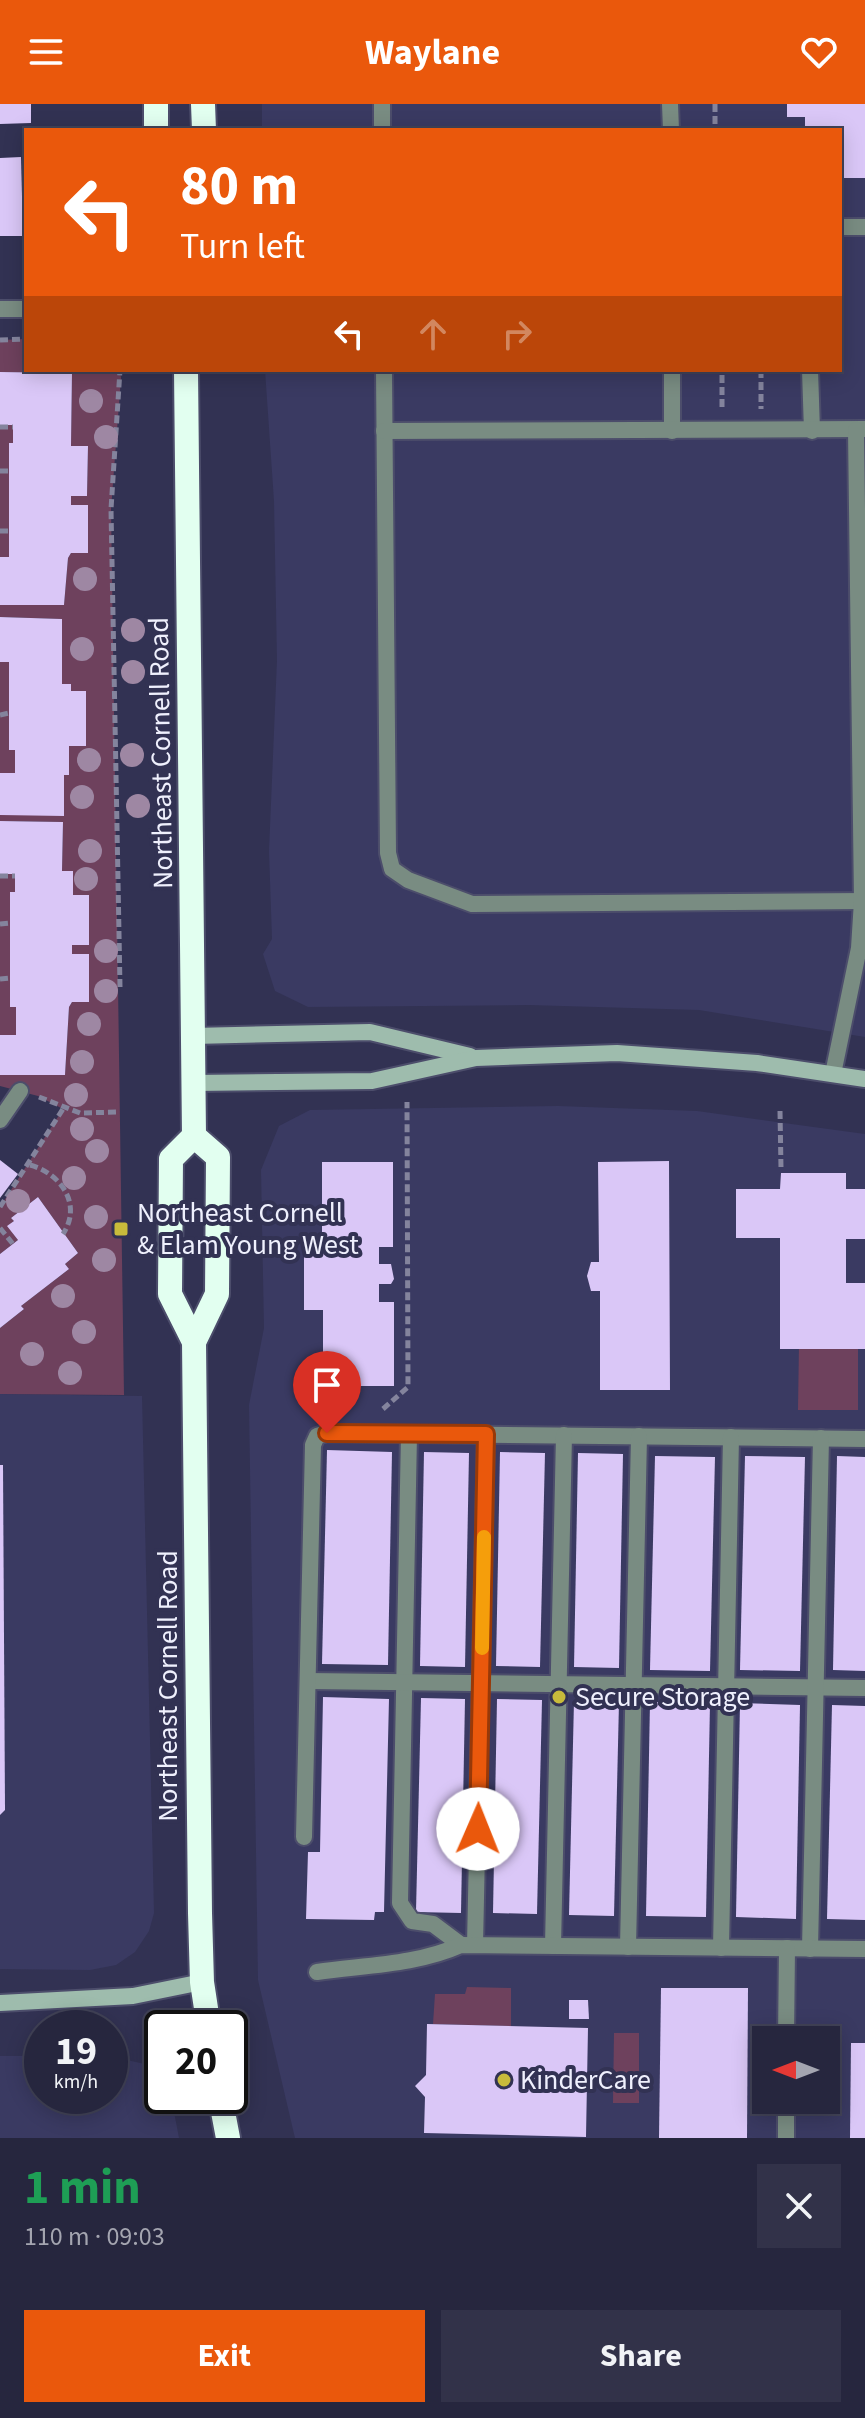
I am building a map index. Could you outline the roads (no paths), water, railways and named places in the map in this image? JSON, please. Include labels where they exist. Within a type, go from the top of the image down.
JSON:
[{"type":"highway","points":[[156,104],[156,128]]},
{"type":"highway","points":[[203,104],[204,128]]},
{"type":"highway","name":"Northeast Cornell Road","points":[[186,372],[194,1136],[171,1159],[170,1294],[194,1342],[202,1982],[206,2010]]},
{"type":"highway","name":"Northeast Cornell Road","points":[[194,1136],[218,1157],[217,1294],[194,1342]]},
{"type":"highway","points":[[223,2114],[228,2138]]},
{"type":"street","points":[[382,104],[382,128]]},
{"type":"street","points":[[670,104],[671,128]]},
{"type":"street","points":[[842,227],[865,227]]},
{"type":"street","points":[[0,309],[24,309]]},
{"type":"street","points":[[384,372],[388,853],[392,869],[408,880],[472,904],[863,901]]},
{"type":"street","points":[[672,372],[672,431]]},
{"type":"street","points":[[810,372],[812,431]]},
{"type":"street","points":[[384,431],[861,430],[863,901],[859,948],[833,1074]]},
{"type":"street","points":[[193,1036],[370,1032],[476,1058]]},
{"type":"street","points":[[194,1083],[372,1081],[476,1058],[617,1053],[702,1057],[865,1079]]},
{"type":"street","points":[[0,1120],[20,1091]]},
{"type":"street","points":[[304,1837],[313,1445],[317,1436],[327,1433],[865,1439]]},
{"type":"street","points":[[409,1434],[400,1903],[412,1921],[433,1924],[468,1945]]},
{"type":"street","points":[[468,1945],[481,1683],[486,1434]]},
{"type":"street","points":[[553,1946],[564,1435]]},
{"type":"street","points":[[628,1947],[639,1436]]},
{"type":"street","points":[[721,1948],[731,1437]]},
{"type":"street","points":[[810,1949],[821,1438]]},
{"type":"street","points":[[308,1681],[865,1688]]},
{"type":"street","points":[[317,1972],[398,1960],[419,1961],[468,1945],[865,1949]]},
{"type":"street","points":[[786,2026],[787,1948]]},
{"type":"street","points":[[0,2003],[133,1996],[202,1982]]},
{"type":"street","points":[[786,2114],[786,2138]]},
{"type":"place","name":"Northeast Cornell & Elam Young West","points":[[121,1229]]},
{"type":"place","name":"Secure Storage","points":[[559,1697]]},
{"type":"place","name":"KinderCare","points":[[504,2080]]}]
